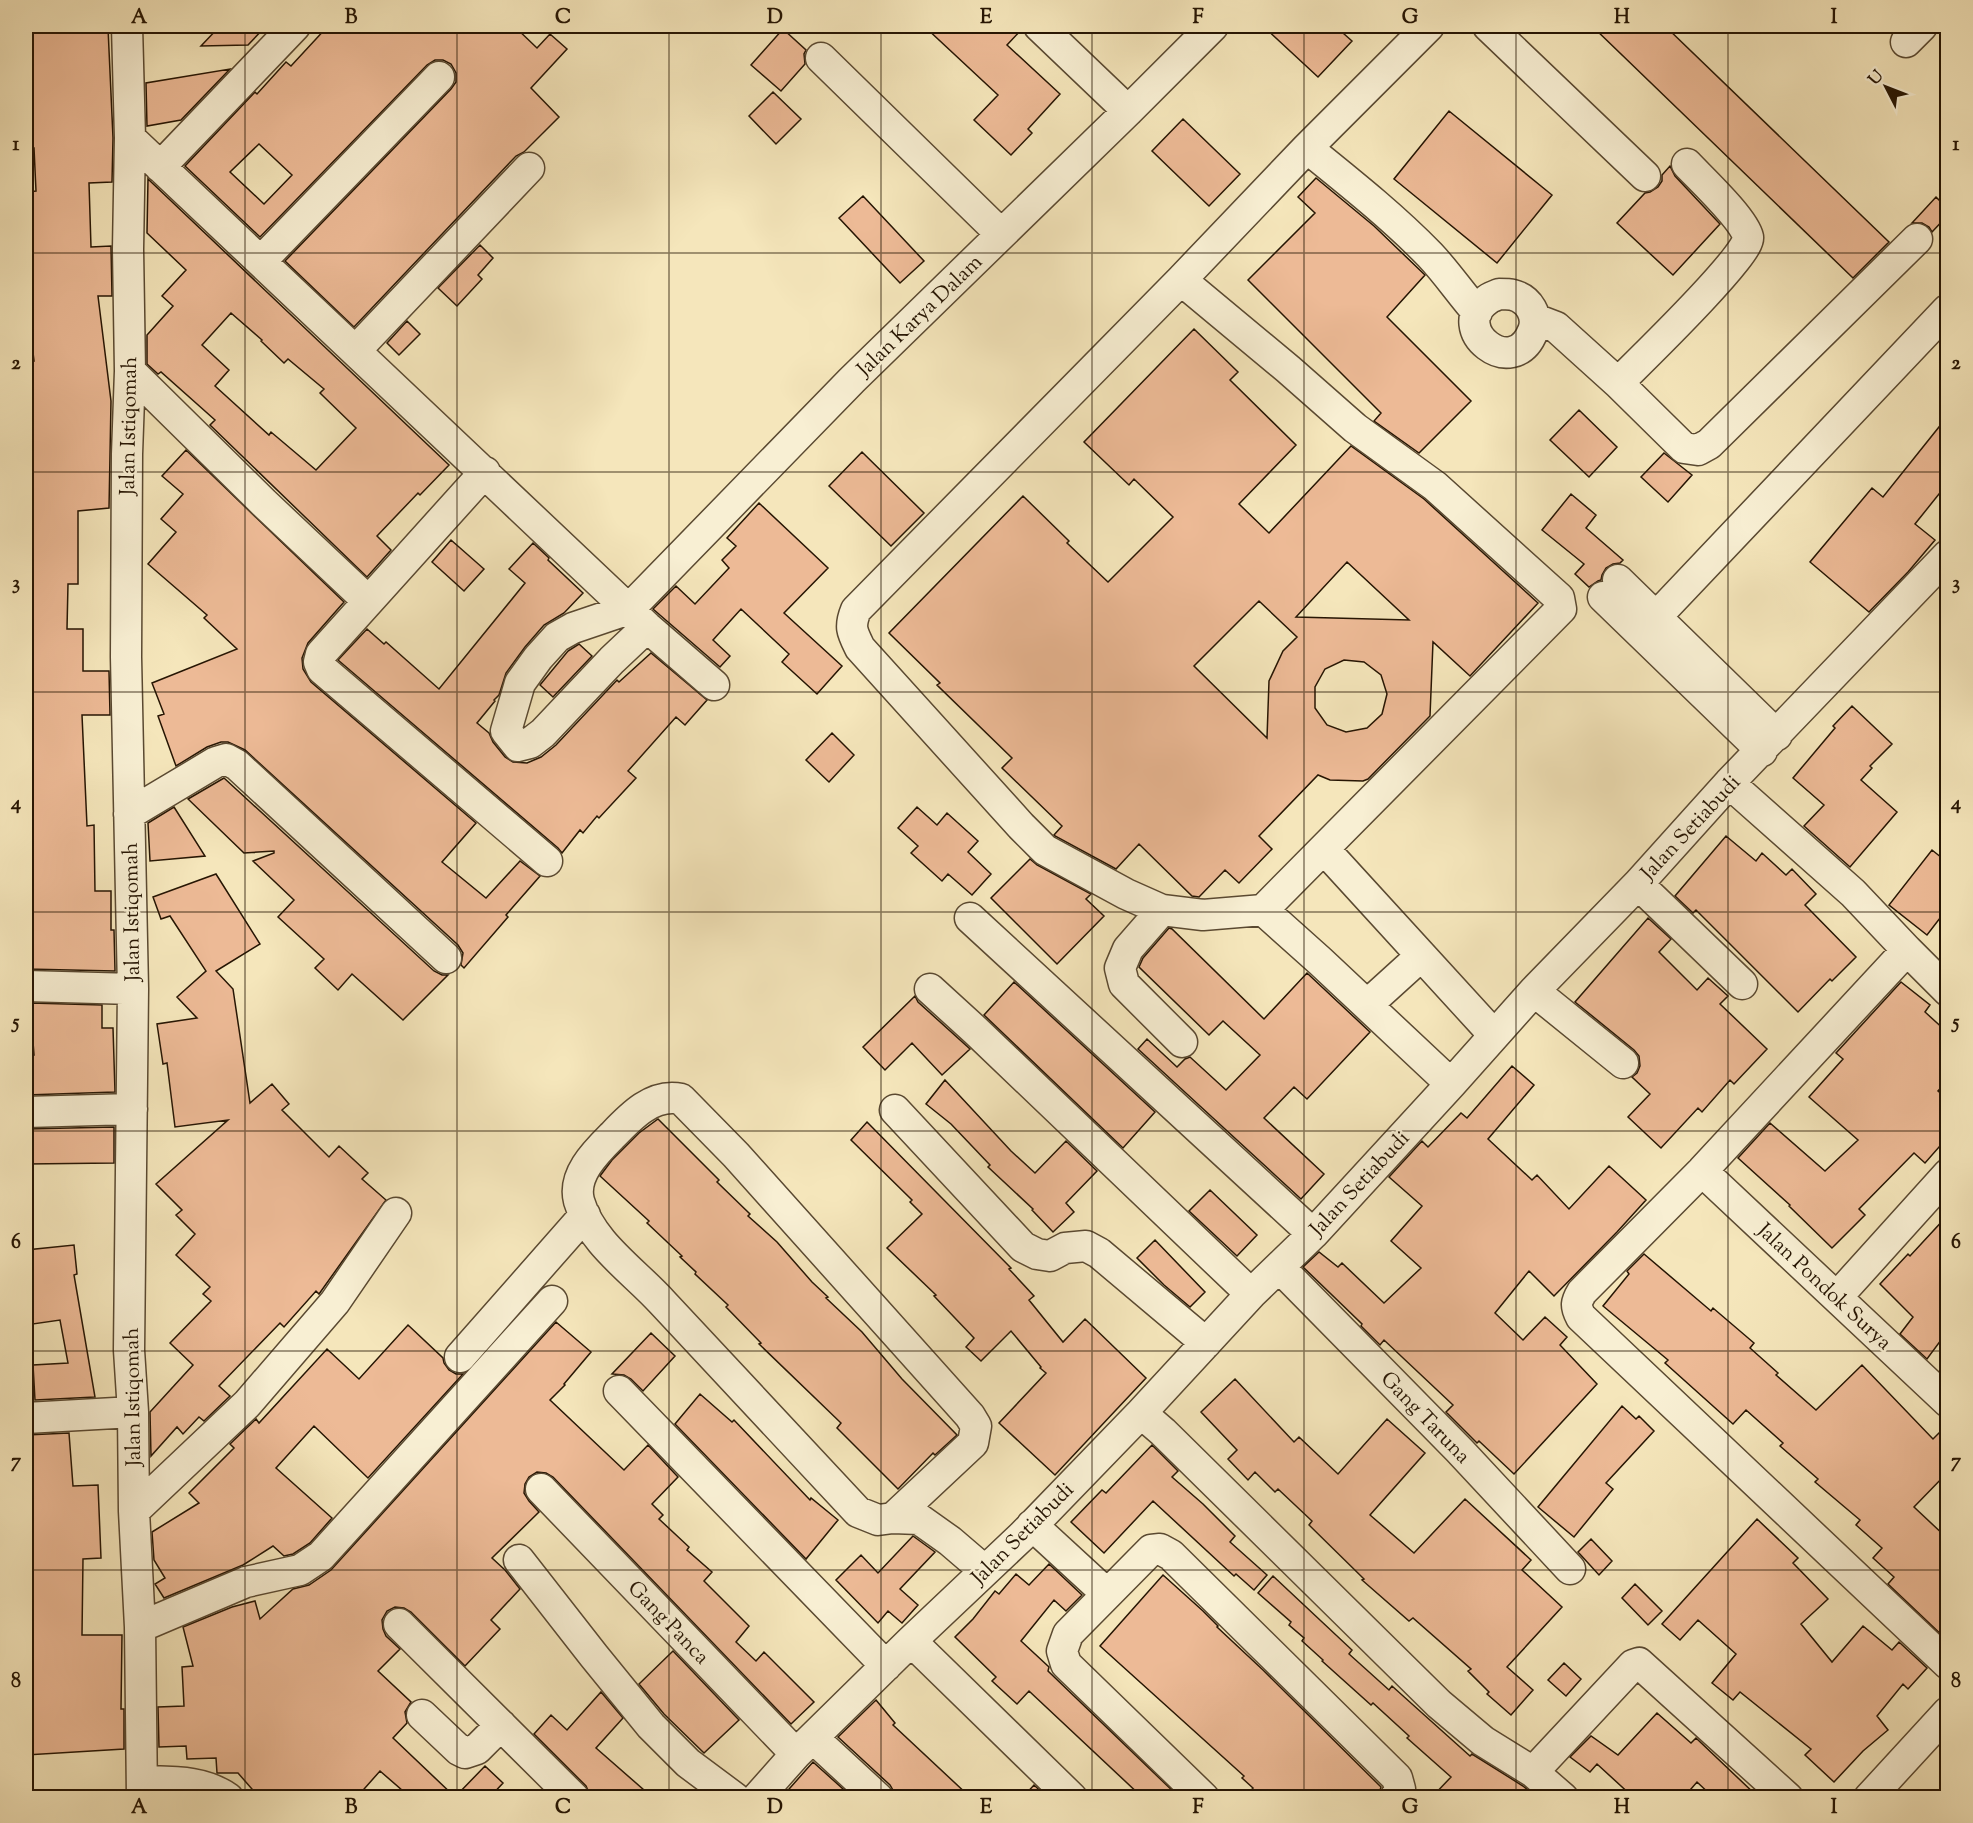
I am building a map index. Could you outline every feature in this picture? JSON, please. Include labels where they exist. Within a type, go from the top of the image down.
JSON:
[{"type":"street","name":"Jalan Istiqomah","points":[[127,26],[130,138],[128,249],[130,371],[126,645],[133,990],[129,1350],[140,1626],[142,1789]]},
{"type":"street","points":[[160,167],[294,26]]},
{"type":"street","points":[[1039,26],[1128,111]]},
{"type":"street","name":"Jalan Karya Dalam","points":[[573,628],[557,637],[520,683],[506,731],[518,746],[530,743],[543,733],[612,660],[638,618],[852,380],[1213,26]]},
{"type":"street","points":[[1181,280],[1355,428],[1435,486],[1559,598],[1562,604],[1561,609],[1263,910],[1203,915],[1162,910],[1126,894],[1045,850],[860,648],[852,630],[852,621],[856,610],[864,601],[1429,26]]},
{"type":"street","points":[[1488,26],[1645,176]]},
{"type":"street","points":[[821,58],[1001,234]]},
{"type":"street","points":[[261,261],[439,78]]},
{"type":"street","points":[[130,138],[638,618],[714,685]]},
{"type":"street","points":[[1307,148],[1370,200],[1430,255],[1477,312]]},
{"type":"street","points":[[1618,383],[1711,288],[1737,260],[1748,244],[1749,239],[1734,214],[1687,164]]},
{"type":"street","points":[[356,351],[529,168]]},
{"type":"street","points":[[1536,319],[1556,327],[1618,383],[1684,448],[1698,450],[1709,444],[1917,239]]},
{"type":"street","points":[[1499,294],[1514,295],[1527,303],[1536,319],[1529,340],[1520,348],[1509,353],[1496,352],[1485,346],[1478,336],[1475,324],[1477,312],[1486,300],[1499,294]]},
{"type":"street","points":[[1656,617],[1947,310]]},
{"type":"street","points":[[130,371],[264,503],[368,601]]},
{"type":"street","points":[[485,472],[321,654],[319,662],[322,669],[547,861]]},
{"type":"street","name":"Jalan Setiabudi","points":[[758,1797],[886,1665],[1032,1525],[1141,1413],[1251,1294],[1313,1234],[1534,991],[1638,884],[1729,783],[1770,743],[1947,555]]},
{"type":"street","points":[[1610,588],[1656,617],[1770,743],[1610,588]]},
{"type":"street","points":[[573,628],[638,618]]},
{"type":"street","points":[[573,628],[612,660]]},
{"type":"street","points":[[129,814],[216,762],[226,759],[237,765],[446,958]]},
{"type":"street","points":[[1729,783],[1853,892],[1947,991]]},
{"type":"street","points":[[1324,849],[1494,1035]]},
{"type":"street","points":[[1638,884],[1742,984]]},
{"type":"street","points":[[1162,910],[1128,949],[1120,968],[1124,984],[1182,1042]]},
{"type":"street","points":[[1263,910],[1451,1084]]},
{"type":"street","points":[[969,918],[1313,1234]]},
{"type":"street","points":[[1907,950],[1702,1171],[1582,1292],[1576,1302],[1576,1309],[1581,1317],[1947,1664]]},
{"type":"street","points":[[1367,1005],[1421,956]]},
{"type":"street","points":[[26,986],[133,990]]},
{"type":"street","points":[[930,989],[1251,1294]]},
{"type":"street","points":[[1534,991],[1623,1063]]},
{"type":"street","points":[[893,1518],[973,1443],[976,1426],[736,1155],[681,1099],[672,1097],[656,1100],[627,1120],[579,1176],[578,1199],[598,1238],[659,1298],[858,1512],[878,1520],[919,1519],[950,1541],[985,1571]]},
{"type":"street","points":[[26,1112],[132,1110]]},
{"type":"street","points":[[895,1110],[1023,1246],[1037,1254],[1050,1256],[1065,1248],[1086,1246],[1099,1253],[1206,1343]]},
{"type":"street","name":"Jalan Pondok Surya","points":[[1702,1171],[1947,1402]]},
{"type":"street","points":[[1837,1297],[1947,1174]]},
{"type":"street","points":[[134,1510],[247,1404],[335,1302],[396,1213]]},
{"type":"street","points":[[460,1357],[585,1215]]},
{"type":"street","name":"Gang Taruna","points":[[1279,1268],[1450,1442],[1570,1569]]},
{"type":"street","points":[[140,1626],[246,1582],[300,1570],[321,1556],[552,1301]]},
{"type":"street","points":[[620,1391],[886,1665]]},
{"type":"street","points":[[26,1418],[133,1413]]},
{"type":"street","points":[[1141,1413],[1439,1704],[1483,1741],[1533,1772],[1563,1797]]},
{"type":"street","name":"Gang Panca","points":[[541,1490],[805,1746],[878,1797]]},
{"type":"street","points":[[1032,1525],[1107,1594]]},
{"type":"street","points":[[1204,1797],[1066,1664],[1062,1651],[1068,1634],[1151,1551],[1160,1549],[1171,1555],[1397,1778],[1400,1789],[1395,1797]]},
{"type":"street","points":[[519,1560],[651,1726],[688,1763],[735,1797]]},
{"type":"street","points":[[399,1624],[574,1797]]},
{"type":"street","points":[[911,1641],[1072,1797]]},
{"type":"street","points":[[1533,1772],[1633,1665],[1640,1663],[1788,1797]]},
{"type":"street","points":[[1869,1797],[1947,1712]]},
{"type":"street","points":[[422,1715],[465,1753],[477,1749],[501,1725]]},
{"type":"street","points":[[142,1789],[187,1782],[207,1786],[228,1797]]},
{"type":"building","points":[[26,26],[104,26],[108,28],[113,138],[112,182],[89,183],[91,247],[111,246],[112,296],[98,296],[111,401],[109,508],[78,511],[78,584],[68,584],[67,629],[83,629],[83,671],[109,671],[110,715],[82,715],[87,826],[94,825],[95,891],[111,891],[111,930],[114,930],[115,971],[26,969],[26,362],[34,361],[26,292],[26,192],[36,191],[34,148],[26,148]]},
{"type":"building","points":[[220,26],[266,26],[248,45],[201,46]]},
{"type":"building","points":[[328,26],[514,26],[537,48],[550,34],[567,49],[531,88],[559,117],[524,152],[516,156],[354,327],[285,261],[451,89],[456,82],[456,73],[451,64],[443,60],[435,60],[427,65],[260,237],[185,166],[286,62],[291,66]],"holes":[[[259,144],[292,175],[264,204],[230,172]]]},
{"type":"building","points":[[924,26],[1022,26],[1022,29],[1007,45],[1060,94],[1028,129],[1032,133],[1011,155],[974,120],[998,95]]},
{"type":"building","points":[[1263,26],[1335,26],[1352,41],[1318,77]]},
{"type":"building","points":[[1592,26],[1665,26],[1889,242],[1853,278]]},
{"type":"building","points":[[783,29],[806,50],[805,64],[781,91],[751,65]]},
{"type":"building","points":[[230,69],[181,120],[147,126],[146,83]]},
{"type":"building","points":[[773,92],[801,119],[776,144],[749,116]]},
{"type":"building","points":[[1449,111],[1552,195],[1497,263],[1394,179]]},
{"type":"building","points":[[1183,119],[1240,174],[1209,206],[1152,151]]},
{"type":"building","points":[[1670,166],[1675,176],[1720,224],[1673,275],[1617,223],[1645,193],[1658,187],[1662,181],[1662,175]]},
{"type":"building","points":[[1316,178],[1374,226],[1425,275],[1387,317],[1471,401],[1419,453],[1374,421],[1381,413],[1248,280],[1315,213],[1298,197]]},
{"type":"building","points":[[148,179],[449,465],[420,495],[418,493],[377,536],[391,550],[367,577],[210,425],[215,420],[161,372],[158,374],[147,364],[147,335],[173,306],[162,296],[186,270],[147,233]],"holes":[[[231,313],[284,363],[288,359],[324,389],[320,393],[356,428],[316,470],[271,432],[269,435],[215,386],[229,370],[202,345]]]},
{"type":"building","points":[[863,196],[924,261],[900,283],[839,218]]},
{"type":"building","points":[[1936,197],[1947,208],[1947,216],[1932,232],[1922,223],[1912,223]]},
{"type":"building","points":[[480,245],[493,258],[478,275],[482,279],[457,306],[438,288]]},
{"type":"building","points":[[407,321],[420,334],[399,355],[387,343]]},
{"type":"building","points":[[1194,329],[1238,372],[1230,380],[1296,445],[1239,504],[1269,533],[1351,446],[1424,499],[1538,603],[1470,676],[1433,642],[1430,716],[1368,779],[1363,781],[1330,780],[1318,775],[1259,836],[1272,849],[1239,883],[1225,870],[1199,897],[1192,896],[1139,844],[1116,869],[1055,836],[1062,826],[1002,768],[1012,758],[937,685],[940,683],[889,633],[1023,496],[1108,582],[1173,517],[1134,479],[1129,485],[1084,442]],"holes":[[[1347,562],[1409,620],[1296,617]],[[1259,601],[1297,637],[1283,651],[1269,681],[1267,738],[1194,666]],[[1344,660],[1364,662],[1381,675],[1387,694],[1382,714],[1367,728],[1346,732],[1327,725],[1315,708],[1315,687],[1325,669]]]},
{"type":"building","points":[[1579,410],[1617,447],[1589,477],[1550,440]]},
{"type":"building","points":[[1947,417],[1947,484],[1915,524],[1935,540],[1869,612],[1810,562],[1872,488],[1883,497]]},
{"type":"building","points":[[186,450],[344,602],[308,643],[302,658],[303,669],[311,682],[476,823],[442,862],[486,898],[520,861],[540,876],[464,968],[461,965],[463,953],[458,945],[245,750],[228,742],[221,742],[207,747],[176,766],[158,716],[164,714],[152,683],[237,649],[204,618],[207,615],[148,564],[176,532],[161,519],[183,494],[162,476]]},
{"type":"building","points":[[862,452],[924,513],[891,546],[829,486]]},
{"type":"building","points":[[1664,453],[1692,475],[1668,502],[1641,477]]},
{"type":"building","points":[[1571,494],[1596,515],[1586,528],[1623,560],[1606,568],[1601,580],[1589,587],[1575,574],[1584,564],[1542,530]]},
{"type":"building","points":[[759,503],[828,568],[784,613],[842,666],[817,694],[782,662],[789,654],[741,609],[713,640],[730,656],[720,667],[653,609],[676,586],[695,604],[729,568],[722,560],[736,546],[727,538]]},
{"type":"building","points":[[451,540],[484,569],[464,591],[432,562]]},
{"type":"building","points":[[533,543],[583,593],[564,613],[544,625],[525,647],[506,673],[499,695],[477,723],[489,733],[505,757],[513,762],[527,763],[541,757],[556,745],[617,680],[619,682],[651,653],[707,700],[685,725],[676,717],[628,771],[636,778],[583,833],[580,830],[562,853],[338,660],[367,629],[384,644],[386,642],[439,689],[525,583],[509,569]]},
{"type":"building","points":[[579,644],[592,656],[553,697],[540,685],[568,651]]},
{"type":"building","points":[[1852,706],[1892,744],[1870,766],[1872,768],[1861,780],[1897,812],[1850,867],[1804,826],[1824,805],[1793,778],[1835,728],[1833,726]]},
{"type":"building","points":[[832,733],[854,755],[829,782],[806,760]]},
{"type":"building","points":[[224,778],[434,971],[448,975],[403,1020],[352,974],[338,990],[315,968],[324,959],[278,917],[294,900],[253,861],[274,853],[274,851],[244,853],[188,799]]},
{"type":"building","points":[[174,807],[205,856],[150,861],[148,823]]},
{"type":"building","points":[[917,807],[937,825],[947,813],[978,841],[968,852],[991,874],[972,895],[948,874],[942,881],[911,853],[918,846],[898,828]]},
{"type":"building","points":[[1726,836],[1756,861],[1762,853],[1786,875],[1792,869],[1816,894],[1805,905],[1856,957],[1832,981],[1830,979],[1798,1012],[1696,910],[1693,913],[1675,896]]},
{"type":"building","points":[[1932,850],[1947,862],[1947,909],[1927,935],[1889,905]]},
{"type":"building","points":[[1030,859],[1091,894],[1086,899],[1104,916],[1057,964],[991,898]]},
{"type":"building","points":[[216,874],[260,944],[216,971],[233,989],[250,1103],[272,1084],[289,1104],[282,1110],[329,1157],[339,1146],[368,1173],[362,1179],[386,1200],[319,1294],[316,1291],[284,1327],[280,1323],[219,1386],[230,1396],[204,1421],[199,1417],[183,1434],[177,1427],[151,1456],[150,1412],[193,1365],[170,1343],[211,1301],[203,1294],[210,1287],[176,1255],[195,1234],[176,1215],[182,1210],[156,1184],[228,1120],[175,1127],[167,1063],[163,1064],[157,1024],[197,1018],[177,997],[206,971],[170,916],[161,919],[153,897]]},
{"type":"building","points":[[1648,918],[1671,939],[1659,952],[1697,990],[1708,978],[1728,996],[1720,1004],[1767,1049],[1734,1084],[1730,1080],[1702,1112],[1698,1108],[1661,1148],[1628,1117],[1650,1094],[1632,1077],[1640,1066],[1639,1056],[1575,1002]]},
{"type":"building","points":[[1169,928],[1264,1019],[1307,973],[1370,1032],[1307,1099],[1294,1087],[1264,1118],[1324,1174],[1301,1199],[1138,1049],[1147,1039],[1177,1067],[1190,1057],[1226,1090],[1260,1055],[1223,1021],[1209,1035],[1139,967],[1143,958]]},
{"type":"building","points":[[1014,982],[1155,1112],[1123,1148],[984,1015]]},
{"type":"building","points":[[1901,982],[1930,1005],[1925,1012],[1947,1032],[1947,1081],[1938,1091],[1947,1099],[1947,1138],[1925,1163],[1914,1153],[1859,1209],[1865,1215],[1832,1248],[1790,1205],[1738,1158],[1770,1123],[1825,1171],[1858,1140],[1809,1097],[1843,1059],[1836,1053]]},
{"type":"building","points":[[915,996],[918,1002],[970,1049],[942,1075],[912,1043],[885,1070],[863,1047]]},
{"type":"building","points":[[30,1003],[102,1005],[102,1028],[113,1028],[115,1092],[26,1095],[26,1055],[34,1055]]},
{"type":"building","points":[[1512,1066],[1534,1085],[1488,1139],[1532,1180],[1537,1175],[1569,1209],[1609,1166],[1646,1200],[1554,1296],[1529,1271],[1495,1313],[1523,1340],[1545,1317],[1567,1337],[1560,1345],[1597,1384],[1514,1474],[1479,1441],[1477,1443],[1446,1412],[1453,1405],[1384,1340],[1380,1345],[1361,1326],[1362,1324],[1303,1267],[1319,1252],[1338,1267],[1342,1263],[1384,1303],[1421,1268],[1391,1241],[1422,1206],[1389,1177],[1422,1141],[1428,1147],[1461,1113],[1467,1118]]},
{"type":"building","points":[[945,1080],[1011,1151],[1035,1173],[1066,1141],[1097,1171],[1066,1203],[1074,1212],[1053,1232],[1033,1209],[988,1167],[990,1165],[951,1124],[926,1104]]},
{"type":"building","points":[[658,1119],[719,1180],[717,1182],[750,1214],[748,1216],[777,1242],[828,1297],[826,1298],[862,1332],[902,1379],[957,1435],[935,1455],[933,1453],[898,1489],[837,1428],[841,1423],[759,1344],[761,1343],[726,1307],[728,1305],[647,1223],[649,1221],[600,1176],[612,1160],[639,1133]]},
{"type":"building","points":[[867,1122],[1011,1268],[1009,1269],[1034,1296],[1029,1300],[1063,1342],[1085,1319],[1146,1378],[1055,1475],[999,1423],[1046,1373],[1011,1331],[981,1361],[966,1347],[974,1338],[934,1296],[936,1295],[887,1248],[922,1214],[910,1202],[912,1200],[851,1140]]},
{"type":"building","points":[[114,1127],[114,1163],[26,1164],[26,1129]]},
{"type":"building","points":[[1210,1190],[1257,1235],[1237,1256],[1189,1211]]},
{"type":"building","points":[[1947,1216],[1947,1332],[1927,1359],[1900,1334],[1913,1317],[1880,1284]]},
{"type":"building","points":[[1155,1240],[1205,1292],[1190,1307],[1137,1258]]},
{"type":"building","points":[[74,1245],[77,1274],[74,1275],[95,1397],[35,1400],[33,1365],[68,1363],[60,1320],[26,1325],[26,1250]]},
{"type":"building","points":[[1644,1254],[1711,1311],[1713,1308],[1754,1343],[1750,1348],[1778,1373],[1776,1375],[1816,1410],[1862,1365],[1933,1439],[1947,1425],[1947,1473],[1914,1507],[1947,1538],[1947,1640],[1888,1584],[1894,1577],[1873,1558],[1882,1548],[1856,1525],[1860,1520],[1815,1482],[1818,1479],[1780,1446],[1783,1443],[1746,1410],[1733,1424],[1665,1363],[1668,1360],[1603,1306],[1629,1274],[1627,1271]]},
{"type":"building","points":[[556,1322],[591,1352],[550,1400],[624,1470],[648,1445],[678,1477],[652,1504],[663,1515],[659,1519],[689,1547],[687,1550],[712,1572],[704,1581],[749,1626],[736,1642],[756,1661],[764,1652],[814,1702],[791,1724],[553,1477],[537,1472],[529,1477],[524,1493],[539,1512],[492,1558],[520,1589],[491,1620],[500,1629],[465,1666],[411,1612],[404,1608],[395,1607],[387,1611],[382,1620],[386,1636],[400,1649],[378,1671],[411,1702],[405,1712],[407,1723],[393,1738],[455,1797],[410,1797],[380,1771],[357,1797],[259,1797],[238,1773],[217,1773],[216,1758],[187,1759],[186,1746],[159,1747],[158,1707],[184,1706],[182,1667],[193,1666],[183,1627],[232,1607],[255,1601],[260,1619],[293,1589],[309,1585],[331,1570]]},
{"type":"building","points":[[408,1325],[443,1358],[449,1370],[456,1374],[463,1374],[368,1478],[314,1426],[276,1468],[332,1518],[310,1543],[293,1554],[284,1556],[273,1546],[243,1565],[164,1598],[155,1584],[165,1578],[154,1560],[152,1532],[199,1503],[189,1493],[234,1448],[230,1444],[256,1419],[259,1423],[327,1349],[359,1379]]},
{"type":"building","points":[[651,1333],[675,1356],[643,1391],[624,1375],[612,1374]]},
{"type":"building","points":[[1235,1379],[1294,1442],[1299,1437],[1338,1474],[1387,1419],[1425,1453],[1370,1515],[1414,1553],[1465,1499],[1531,1560],[1522,1570],[1562,1607],[1507,1667],[1533,1690],[1511,1715],[1487,1694],[1489,1692],[1468,1671],[1471,1669],[1413,1618],[1409,1621],[1362,1580],[1364,1579],[1309,1525],[1312,1521],[1278,1489],[1275,1492],[1255,1472],[1248,1480],[1228,1459],[1237,1450],[1201,1412]]},
{"type":"building","points":[[700,1394],[732,1422],[734,1420],[810,1500],[811,1498],[838,1520],[806,1559],[675,1424]]},
{"type":"building","points":[[1622,1406],[1636,1419],[1639,1416],[1654,1431],[1606,1483],[1613,1489],[1574,1537],[1538,1507]]},
{"type":"building","points":[[69,1433],[73,1486],[98,1485],[101,1558],[83,1559],[82,1635],[122,1635],[121,1709],[124,1709],[124,1749],[26,1755],[26,1435]]},
{"type":"building","points":[[1152,1445],[1178,1471],[1172,1477],[1235,1536],[1230,1542],[1267,1575],[1254,1590],[1236,1574],[1234,1576],[1153,1501],[1104,1553],[1071,1522],[1102,1490],[1106,1493]]},
{"type":"building","points":[[1757,1519],[1798,1558],[1793,1563],[1828,1599],[1801,1624],[1832,1662],[1863,1626],[1892,1650],[1899,1642],[1927,1668],[1908,1689],[1903,1684],[1877,1716],[1888,1730],[1863,1751],[1834,1782],[1805,1755],[1811,1749],[1740,1692],[1733,1700],[1712,1683],[1736,1654],[1698,1620],[1680,1640],[1662,1624]]},
{"type":"building","points":[[913,1536],[935,1552],[900,1589],[918,1605],[902,1623],[888,1611],[878,1623],[836,1580],[861,1555],[878,1573]]},
{"type":"building","points":[[1591,1539],[1612,1561],[1599,1575],[1578,1552]]},
{"type":"building","points":[[1049,1564],[1082,1595],[1066,1611],[1054,1600],[1021,1641],[1049,1667],[1048,1671],[1179,1797],[1142,1797],[1029,1691],[1017,1704],[992,1681],[996,1677],[955,1637],[995,1591],[999,1594],[1016,1574],[1029,1585]]},
{"type":"building","points":[[1163,1575],[1203,1611],[1381,1787],[1378,1797],[1245,1797],[1253,1788],[1242,1778],[1244,1776],[1100,1646]]},
{"type":"building","points":[[1273,1576],[1352,1650],[1349,1654],[1389,1690],[1392,1686],[1470,1756],[1472,1754],[1523,1786],[1536,1797],[1432,1797],[1451,1777],[1407,1738],[1409,1736],[1373,1703],[1371,1705],[1322,1661],[1302,1641],[1304,1638],[1289,1625],[1291,1622],[1258,1593]]},
{"type":"building","points":[[1635,1584],[1662,1611],[1648,1625],[1622,1598]]},
{"type":"building","points":[[673,1651],[739,1720],[704,1753],[664,1714],[639,1684]]},
{"type":"building","points":[[1564,1663],[1581,1679],[1566,1696],[1548,1680]]},
{"type":"building","points":[[601,1692],[623,1718],[596,1748],[652,1797],[591,1797],[586,1786],[534,1734],[551,1715],[567,1730]]},
{"type":"building","points":[[876,1700],[895,1723],[893,1725],[970,1797],[895,1797],[890,1785],[838,1737]]},
{"type":"building","points":[[1657,1713],[1691,1743],[1696,1738],[1758,1797],[1713,1797],[1697,1782],[1684,1797],[1633,1797],[1597,1764],[1590,1772],[1570,1757],[1591,1736],[1618,1755]]},
{"type":"building","points":[[813,1762],[852,1797],[782,1797]]},
{"type":"building","points":[[485,1766],[503,1783],[490,1797],[455,1797]]},
{"type":"building","points":[[1034,1785],[1047,1797],[1023,1797]]}]
